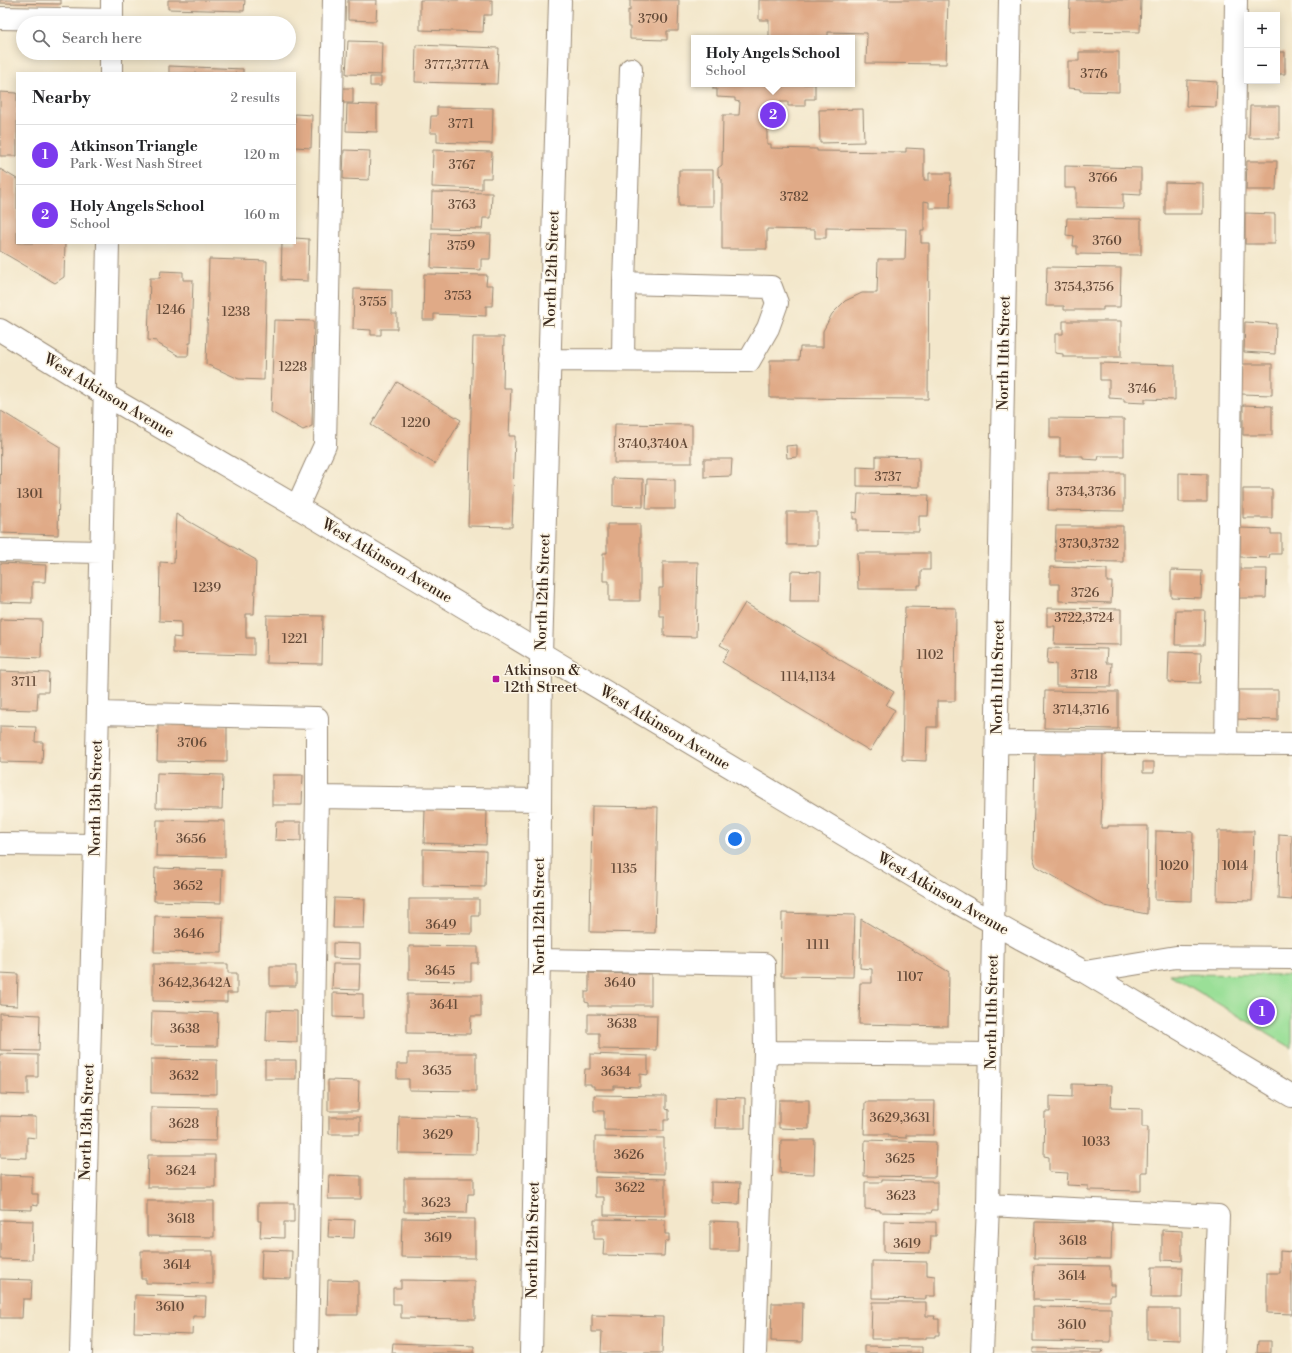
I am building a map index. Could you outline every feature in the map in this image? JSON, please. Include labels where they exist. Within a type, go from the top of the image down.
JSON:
[{"type":"street","points":[[297,507],[325,445],[334,0]]},
{"type":"street","name":"North 12th Street","points":[[530,1353],[539,960],[541,654],[560,0]]},
{"type":"street","name":"North 11th Street","points":[[982,1353],[988,1205],[994,923],[1010,0]]},
{"type":"street","points":[[1226,744],[1236,0]]},
{"type":"street","points":[[56,16],[112,14]]},
{"type":"street","points":[[0,18],[16,17]]},
{"type":"street","points":[[111,72],[112,60]]},
{"type":"street","points":[[623,360],[631,69]]},
{"type":"street","name":"North 13th Street","points":[[81,1353],[95,845],[108,244]]},
{"type":"street","points":[[549,360],[748,361],[768,328],[777,303],[772,287],[624,283]]},
{"type":"street","name":"West Atkinson Avenue","points":[[0,330],[104,394],[297,507],[994,923],[1085,972],[1292,1096]]},
{"type":"street","points":[[0,550],[101,552]]},
{"type":"street","points":[[98,713],[317,718],[317,797],[307,1353]]},
{"type":"street","points":[[997,742],[1292,744]]},
{"type":"street","points":[[317,797],[540,800]]},
{"type":"street","points":[[0,844],[95,845]]},
{"type":"street","points":[[1085,972],[1176,957],[1292,958]]},
{"type":"street","points":[[539,960],[764,964],[765,1052],[755,1353]]},
{"type":"street","points":[[765,1052],[991,1054]]},
{"type":"street","points":[[988,1205],[1218,1216],[1213,1353]]},
{"type":"green space","points":[[1169,974],[1292,975],[1292,1048]]},
{"type":"building","points":[[0,0],[61,0],[61,4],[0,3]]},
{"type":"building","points":[[168,0],[245,0],[244,11],[168,9]]},
{"type":"building","points":[[348,0],[377,0],[376,21],[348,20]]},
{"type":"building","points":[[420,0],[492,0],[492,15],[484,15],[483,32],[420,30]]},
{"type":"building","points":[[630,0],[679,0],[678,31],[667,31],[667,40],[630,39],[628,10],[630,11]]},
{"type":"building","points":[[759,0],[948,0],[946,64],[866,63],[867,33],[828,32],[828,35],[769,35],[769,20],[759,20]]},
{"type":"building","points":[[1070,0],[1141,0],[1140,32],[1069,31]]},
{"type":"building","points":[[348,41],[382,42],[381,75],[346,74]]},
{"type":"building","points":[[416,45],[499,48],[497,84],[415,82]]},
{"type":"building","points":[[1079,52],[1119,52],[1119,92],[1080,91],[1080,89],[1068,88],[1068,61],[1079,61]]},
{"type":"building","points":[[1280,52],[1285,52],[1285,74],[1280,74]]},
{"type":"building","points":[[169,66],[243,69],[243,72],[169,72]]},
{"type":"building","points":[[370,77],[381,77],[381,86],[370,86]]},
{"type":"building","points":[[1187,80],[1217,82],[1216,107],[1186,106]]},
{"type":"building","points":[[713,87],[815,87],[815,99],[805,99],[805,106],[788,106],[788,102],[777,102],[777,122],[767,122],[767,144],[771,144],[771,148],[817,149],[817,151],[906,152],[906,148],[924,149],[924,180],[929,180],[929,173],[951,173],[950,208],[929,208],[929,202],[924,201],[924,231],[921,231],[921,243],[929,243],[928,399],[770,398],[770,360],[799,360],[800,347],[823,347],[823,331],[832,314],[845,301],[862,293],[877,293],[878,259],[905,259],[906,229],[826,228],[826,238],[815,238],[815,230],[767,229],[767,249],[722,249],[722,179],[718,175],[718,168],[722,165],[723,115],[739,115],[740,102],[735,101],[735,98],[717,97],[717,89],[713,89]]},
{"type":"building","points":[[340,88],[353,88],[353,103],[340,103]]},
{"type":"building","points":[[0,92],[16,93],[16,156],[0,156]]},
{"type":"building","points":[[347,104],[377,105],[377,132],[346,131]]},
{"type":"building","points":[[1250,106],[1279,106],[1279,138],[1249,138]]},
{"type":"building","points":[[437,107],[493,108],[492,144],[437,142],[437,133],[430,133],[431,116],[437,116]]},
{"type":"building","points":[[863,109],[864,142],[820,143],[819,110]]},
{"type":"building","points":[[296,114],[312,115],[311,148],[296,147]]},
{"type":"building","points":[[344,150],[370,151],[369,180],[343,179]]},
{"type":"building","points":[[433,150],[492,152],[491,178],[482,178],[482,189],[432,187]]},
{"type":"building","points":[[1247,161],[1277,161],[1276,190],[1246,190]]},
{"type":"building","points":[[1065,166],[1141,168],[1141,195],[1123,194],[1123,208],[1076,207],[1076,188],[1065,188]]},
{"type":"building","points":[[0,169],[16,178],[16,244],[65,244],[64,277],[55,283],[0,251]]},
{"type":"building","points":[[679,170],[713,170],[713,206],[679,206]]},
{"type":"building","points":[[1165,182],[1203,183],[1203,214],[1165,214]]},
{"type":"building","points":[[432,192],[492,193],[491,218],[483,218],[482,229],[431,228]]},
{"type":"building","points":[[1245,213],[1275,214],[1275,244],[1245,244]]},
{"type":"building","points":[[1067,218],[1141,219],[1141,255],[1077,254],[1077,246],[1073,246],[1074,236],[1066,235]]},
{"type":"building","points":[[432,233],[491,234],[490,259],[481,259],[481,270],[431,268]]},
{"type":"building","points":[[296,238],[309,239],[308,281],[281,280],[282,244],[296,244]]},
{"type":"building","points":[[209,259],[267,261],[264,380],[239,379],[206,364]]},
{"type":"building","points":[[1047,267],[1121,268],[1120,307],[1103,307],[1103,310],[1064,310],[1064,306],[1046,306]]},
{"type":"building","points":[[161,271],[183,272],[183,280],[193,280],[191,343],[189,343],[188,356],[179,356],[157,343],[157,341],[148,340],[150,278],[160,278]]},
{"type":"building","points":[[424,274],[487,275],[486,285],[493,285],[492,306],[486,306],[486,316],[434,314],[434,320],[423,320]]},
{"type":"building","points":[[354,289],[392,290],[392,314],[397,314],[397,329],[381,329],[381,335],[371,335],[371,330],[353,329]]},
{"type":"building","points":[[274,320],[314,321],[312,426],[303,430],[271,412]]},
{"type":"building","points":[[1063,321],[1121,321],[1121,357],[1063,357],[1063,354],[1055,353],[1055,334],[1063,334]]},
{"type":"building","points":[[1245,322],[1276,324],[1275,354],[1244,352]]},
{"type":"building","points":[[473,337],[504,337],[503,388],[511,388],[509,436],[515,436],[512,527],[468,526]]},
{"type":"building","points":[[1100,363],[1175,365],[1175,400],[1145,399],[1145,403],[1124,402],[1124,399],[1109,398],[1109,380],[1100,380]]},
{"type":"building","points":[[1242,364],[1272,364],[1272,395],[1241,394]]},
{"type":"building","points":[[397,382],[461,420],[435,464],[371,425]]},
{"type":"building","points":[[1243,405],[1272,406],[1272,435],[1243,435]]},
{"type":"building","points":[[1,411],[60,447],[58,535],[0,533]]},
{"type":"building","points":[[1050,418],[1124,419],[1124,456],[1099,456],[1098,460],[1083,459],[1083,456],[1060,456],[1060,438],[1050,438]]},
{"type":"building","points":[[615,424],[692,425],[692,463],[614,463]]},
{"type":"building","points":[[797,445],[797,457],[787,458],[786,446]]},
{"type":"building","points":[[876,456],[919,457],[919,487],[857,486],[857,467],[876,468]]},
{"type":"building","points":[[704,459],[732,459],[731,476],[704,477]]},
{"type":"building","points":[[1049,473],[1124,473],[1124,511],[1048,510]]},
{"type":"building","points":[[1179,473],[1207,474],[1207,502],[1179,502]]},
{"type":"building","points":[[613,478],[643,479],[643,507],[613,506]]},
{"type":"building","points":[[647,479],[675,480],[675,509],[646,509]]},
{"type":"building","points":[[1243,489],[1272,489],[1272,518],[1243,518]]},
{"type":"building","points":[[858,494],[929,495],[928,516],[919,516],[919,532],[857,531],[857,519],[853,519],[853,512],[857,513]]},
{"type":"building","points":[[787,512],[817,512],[817,545],[787,545]]},
{"type":"building","points":[[176,514],[256,560],[254,614],[246,614],[246,638],[254,638],[254,655],[173,653],[173,637],[181,638],[181,622],[159,621],[160,562],[174,563]]},
{"type":"building","points":[[607,524],[640,524],[640,601],[609,601],[609,581],[603,581],[603,553],[607,553]]},
{"type":"building","points":[[1056,526],[1123,526],[1123,562],[1055,561]]},
{"type":"building","points":[[1240,528],[1271,529],[1271,534],[1281,534],[1281,554],[1270,554],[1269,558],[1240,557]]},
{"type":"building","points":[[857,553],[930,553],[930,570],[921,570],[921,585],[918,585],[918,589],[858,589]]},
{"type":"building","points":[[663,562],[698,562],[696,637],[664,636],[664,616],[659,616],[659,588],[663,588]]},
{"type":"building","points":[[0,563],[46,565],[45,582],[32,582],[32,603],[0,602]]},
{"type":"building","points":[[1050,567],[1107,569],[1107,582],[1112,582],[1111,603],[1059,601],[1059,584],[1050,584]]},
{"type":"building","points":[[1237,569],[1267,569],[1266,598],[1236,598]]},
{"type":"building","points":[[1171,570],[1202,571],[1201,598],[1171,597]]},
{"type":"building","points":[[791,571],[821,572],[820,601],[790,601]]},
{"type":"building","points":[[745,603],[894,692],[886,705],[895,710],[870,751],[722,662],[729,650],[720,645]]},
{"type":"building","points":[[905,607],[956,608],[955,701],[937,701],[937,727],[927,727],[926,761],[902,760]]},
{"type":"building","points":[[1047,608],[1121,609],[1121,645],[1054,644],[1055,626],[1047,626]]},
{"type":"building","points":[[1176,610],[1205,610],[1204,645],[1175,645]]},
{"type":"building","points":[[267,615],[323,616],[322,664],[266,663]]},
{"type":"building","points":[[0,619],[42,620],[41,658],[0,656]]},
{"type":"building","points":[[1048,648],[1107,649],[1106,663],[1112,663],[1111,687],[1056,686],[1056,664],[1047,663]]},
{"type":"building","points":[[1169,652],[1201,653],[1200,683],[1168,682]]},
{"type":"building","points":[[0,671],[49,673],[48,692],[38,692],[37,710],[0,709]]},
{"type":"building","points":[[1233,690],[1278,690],[1278,720],[1232,719]]},
{"type":"building","points":[[1045,691],[1118,692],[1118,729],[1044,728]]},
{"type":"building","points":[[158,724],[227,725],[227,762],[157,761]]},
{"type":"building","points":[[0,726],[36,727],[35,742],[43,742],[42,763],[0,762]]},
{"type":"building","points":[[1035,751],[1103,752],[1101,828],[1108,828],[1108,826],[1148,826],[1147,914],[1105,906],[1036,866],[1033,857]]},
{"type":"building","points":[[1143,762],[1154,762],[1154,773],[1143,773]]},
{"type":"building","points":[[157,773],[223,775],[222,809],[156,808]]},
{"type":"building","points":[[272,775],[303,775],[302,805],[272,805]]},
{"type":"building","points":[[592,806],[658,807],[655,933],[590,932]]},
{"type":"building","points":[[425,809],[487,811],[486,845],[424,843]]},
{"type":"building","points":[[157,820],[225,821],[225,857],[156,856]]},
{"type":"building","points":[[276,822],[301,822],[301,841],[275,840]]},
{"type":"building","points":[[1156,831],[1193,832],[1192,901],[1155,900]]},
{"type":"building","points":[[1218,831],[1254,831],[1252,901],[1217,900]]},
{"type":"building","points":[[1279,834],[1292,835],[1292,900],[1278,899]]},
{"type":"building","points":[[423,849],[486,851],[485,887],[423,886]]},
{"type":"building","points":[[155,868],[222,870],[221,903],[154,901]]},
{"type":"building","points":[[334,898],[365,899],[364,928],[333,928]]},
{"type":"building","points":[[409,899],[479,899],[479,916],[472,916],[472,934],[409,933]]},
{"type":"building","points":[[782,913],[855,915],[853,977],[781,976]]},
{"type":"building","points":[[155,916],[223,917],[222,953],[154,952]]},
{"type":"building","points":[[861,919],[949,972],[948,1026],[859,1024],[860,983],[872,983],[872,969],[860,968]]},
{"type":"building","points":[[333,943],[360,944],[360,959],[333,958]]},
{"type":"building","points":[[409,946],[478,947],[478,963],[471,963],[471,981],[409,980]]},
{"type":"building","points":[[153,964],[228,964],[228,973],[237,973],[237,993],[227,993],[227,1002],[153,1001]]},
{"type":"building","points":[[333,964],[360,964],[359,990],[332,989]]},
{"type":"building","points":[[270,966],[296,966],[296,986],[270,986]]},
{"type":"building","points":[[0,973],[18,974],[17,1006],[0,1005]]},
{"type":"building","points":[[589,973],[651,974],[651,1005],[589,1006],[589,1003],[585,1002],[585,992],[589,992]]},
{"type":"building","points":[[333,993],[363,994],[363,1018],[333,1017]]},
{"type":"building","points":[[407,994],[481,995],[481,1016],[471,1016],[470,1034],[407,1033]]},
{"type":"building","points":[[267,1010],[297,1011],[297,1042],[266,1041]]},
{"type":"building","points":[[152,1011],[218,1013],[217,1046],[151,1045]]},
{"type":"building","points":[[0,1013],[40,1015],[39,1051],[0,1050]]},
{"type":"building","points":[[588,1014],[657,1015],[656,1050],[599,1049],[599,1033],[588,1033]]},
{"type":"building","points":[[408,1053],[476,1053],[476,1091],[409,1090],[409,1079],[397,1079],[397,1064],[408,1064]]},
{"type":"building","points":[[0,1054],[38,1055],[38,1077],[28,1077],[28,1095],[0,1094]]},
{"type":"building","points":[[590,1054],[648,1056],[648,1075],[640,1074],[640,1087],[614,1086],[614,1089],[594,1089],[594,1086],[591,1086],[591,1084],[584,1084],[585,1069],[590,1069]]},
{"type":"building","points":[[151,1059],[217,1060],[217,1094],[151,1093]]},
{"type":"building","points":[[265,1060],[296,1060],[296,1079],[265,1079]]},
{"type":"building","points":[[328,1080],[359,1081],[358,1111],[328,1111]]},
{"type":"building","points":[[1072,1084],[1112,1085],[1111,1108],[1142,1109],[1142,1127],[1148,1127],[1147,1172],[1141,1172],[1141,1191],[1088,1190],[1088,1186],[1067,1185],[1068,1173],[1049,1172],[1049,1157],[1044,1156],[1045,1112],[1050,1112],[1050,1096],[1072,1097]]},
{"type":"building","points":[[594,1095],[666,1096],[666,1109],[669,1110],[669,1120],[664,1120],[664,1131],[604,1130],[604,1111],[594,1111]]},
{"type":"building","points":[[716,1097],[745,1098],[745,1128],[715,1128]]},
{"type":"building","points":[[779,1100],[809,1100],[809,1129],[779,1128]]},
{"type":"building","points":[[935,1101],[934,1135],[906,1135],[906,1138],[889,1137],[889,1134],[864,1134],[865,1102]]},
{"type":"building","points":[[151,1107],[217,1108],[216,1141],[151,1140]]},
{"type":"building","points":[[0,1116],[36,1117],[36,1138],[27,1137],[27,1158],[0,1157]]},
{"type":"building","points":[[399,1116],[477,1118],[476,1154],[398,1153]]},
{"type":"building","points":[[329,1117],[360,1117],[360,1134],[329,1134]]},
{"type":"building","points":[[595,1137],[664,1138],[664,1174],[595,1172]]},
{"type":"building","points":[[781,1140],[815,1140],[814,1174],[780,1173]]},
{"type":"building","points":[[865,1140],[936,1142],[935,1177],[864,1176]]},
{"type":"building","points":[[148,1155],[215,1155],[215,1187],[147,1187]]},
{"type":"building","points":[[0,1175],[32,1176],[32,1194],[38,1194],[38,1206],[32,1205],[32,1210],[0,1209]]},
{"type":"building","points":[[329,1175],[361,1176],[361,1199],[328,1199]]},
{"type":"building","points":[[595,1177],[665,1179],[665,1216],[604,1215],[604,1197],[595,1197]]},
{"type":"building","points":[[404,1178],[474,1178],[474,1194],[468,1194],[467,1213],[404,1212]]},
{"type":"building","points":[[882,1180],[937,1182],[937,1210],[932,1210],[931,1213],[880,1212],[880,1210],[865,1209],[865,1182],[882,1182]]},
{"type":"building","points":[[711,1182],[740,1183],[739,1204],[711,1203]]},
{"type":"building","points":[[147,1201],[214,1201],[214,1237],[147,1236]]},
{"type":"building","points":[[258,1203],[294,1203],[294,1222],[284,1222],[284,1238],[260,1237],[261,1221],[258,1221]]},
{"type":"building","points":[[402,1218],[475,1219],[475,1258],[401,1257]]},
{"type":"building","points":[[329,1219],[355,1220],[354,1238],[328,1237]]},
{"type":"building","points":[[594,1219],[665,1220],[665,1234],[669,1234],[669,1241],[665,1241],[664,1256],[603,1255],[604,1239],[594,1239]]},
{"type":"building","points":[[0,1220],[33,1221],[32,1260],[0,1259]]},
{"type":"building","points":[[710,1221],[739,1222],[738,1251],[710,1251]]},
{"type":"building","points":[[884,1221],[936,1222],[936,1236],[931,1236],[930,1253],[884,1252]]},
{"type":"building","points":[[1035,1222],[1112,1223],[1111,1259],[1034,1258]]},
{"type":"building","points":[[1162,1230],[1182,1231],[1182,1261],[1162,1260]]},
{"type":"building","points":[[262,1250],[292,1251],[291,1279],[261,1278]]},
{"type":"building","points":[[141,1251],[213,1251],[213,1284],[146,1283],[146,1279],[141,1279]]},
{"type":"building","points":[[1280,1251],[1292,1252],[1292,1314],[1267,1313],[1267,1273],[1280,1273]]},
{"type":"building","points":[[872,1261],[927,1262],[927,1275],[935,1276],[935,1296],[926,1296],[926,1299],[872,1298]]},
{"type":"building","points":[[1034,1265],[1110,1266],[1110,1285],[1115,1285],[1115,1295],[1110,1295],[1110,1301],[1033,1300]]},
{"type":"building","points":[[1152,1267],[1183,1267],[1182,1298],[1151,1298]]},
{"type":"building","points":[[0,1279],[32,1280],[31,1299],[23,1299],[22,1318],[0,1318]]},
{"type":"building","points":[[328,1280],[358,1281],[358,1315],[327,1315]]},
{"type":"building","points":[[401,1280],[475,1281],[475,1319],[401,1318],[401,1304],[393,1304],[393,1288],[401,1288]]},
{"type":"building","points":[[135,1295],[206,1297],[205,1316],[193,1316],[192,1334],[134,1332]]},
{"type":"building","points":[[872,1302],[926,1302],[926,1316],[935,1316],[934,1319],[939,1319],[939,1335],[935,1335],[935,1337],[926,1337],[926,1339],[871,1339]]},
{"type":"building","points":[[772,1303],[803,1303],[802,1342],[771,1341]]},
{"type":"building","points":[[1033,1307],[1111,1308],[1111,1342],[1033,1341]]},
{"type":"building","points":[[1147,1309],[1180,1309],[1180,1340],[1147,1339]]},
{"type":"building","points":[[592,1315],[663,1317],[662,1353],[601,1353],[602,1332],[592,1332]]},
{"type":"building","points":[[1258,1341],[1271,1341],[1271,1353],[1257,1353]]},
{"type":"building","points":[[393,1343],[474,1346],[474,1353],[392,1353]]},
{"type":"building","points":[[864,1346],[922,1347],[922,1353],[864,1353]]},
{"type":"building","points":[[1033,1348],[1103,1350],[1102,1353],[1033,1353]]},
{"type":"place","name":"Holy Angels School","points":[[773,115]]},
{"type":"place","name":"Atkinson & 12th Street","points":[[496,679]]},
{"type":"place","name":"Atkinson Triangle","points":[[1262,1012]]}]
